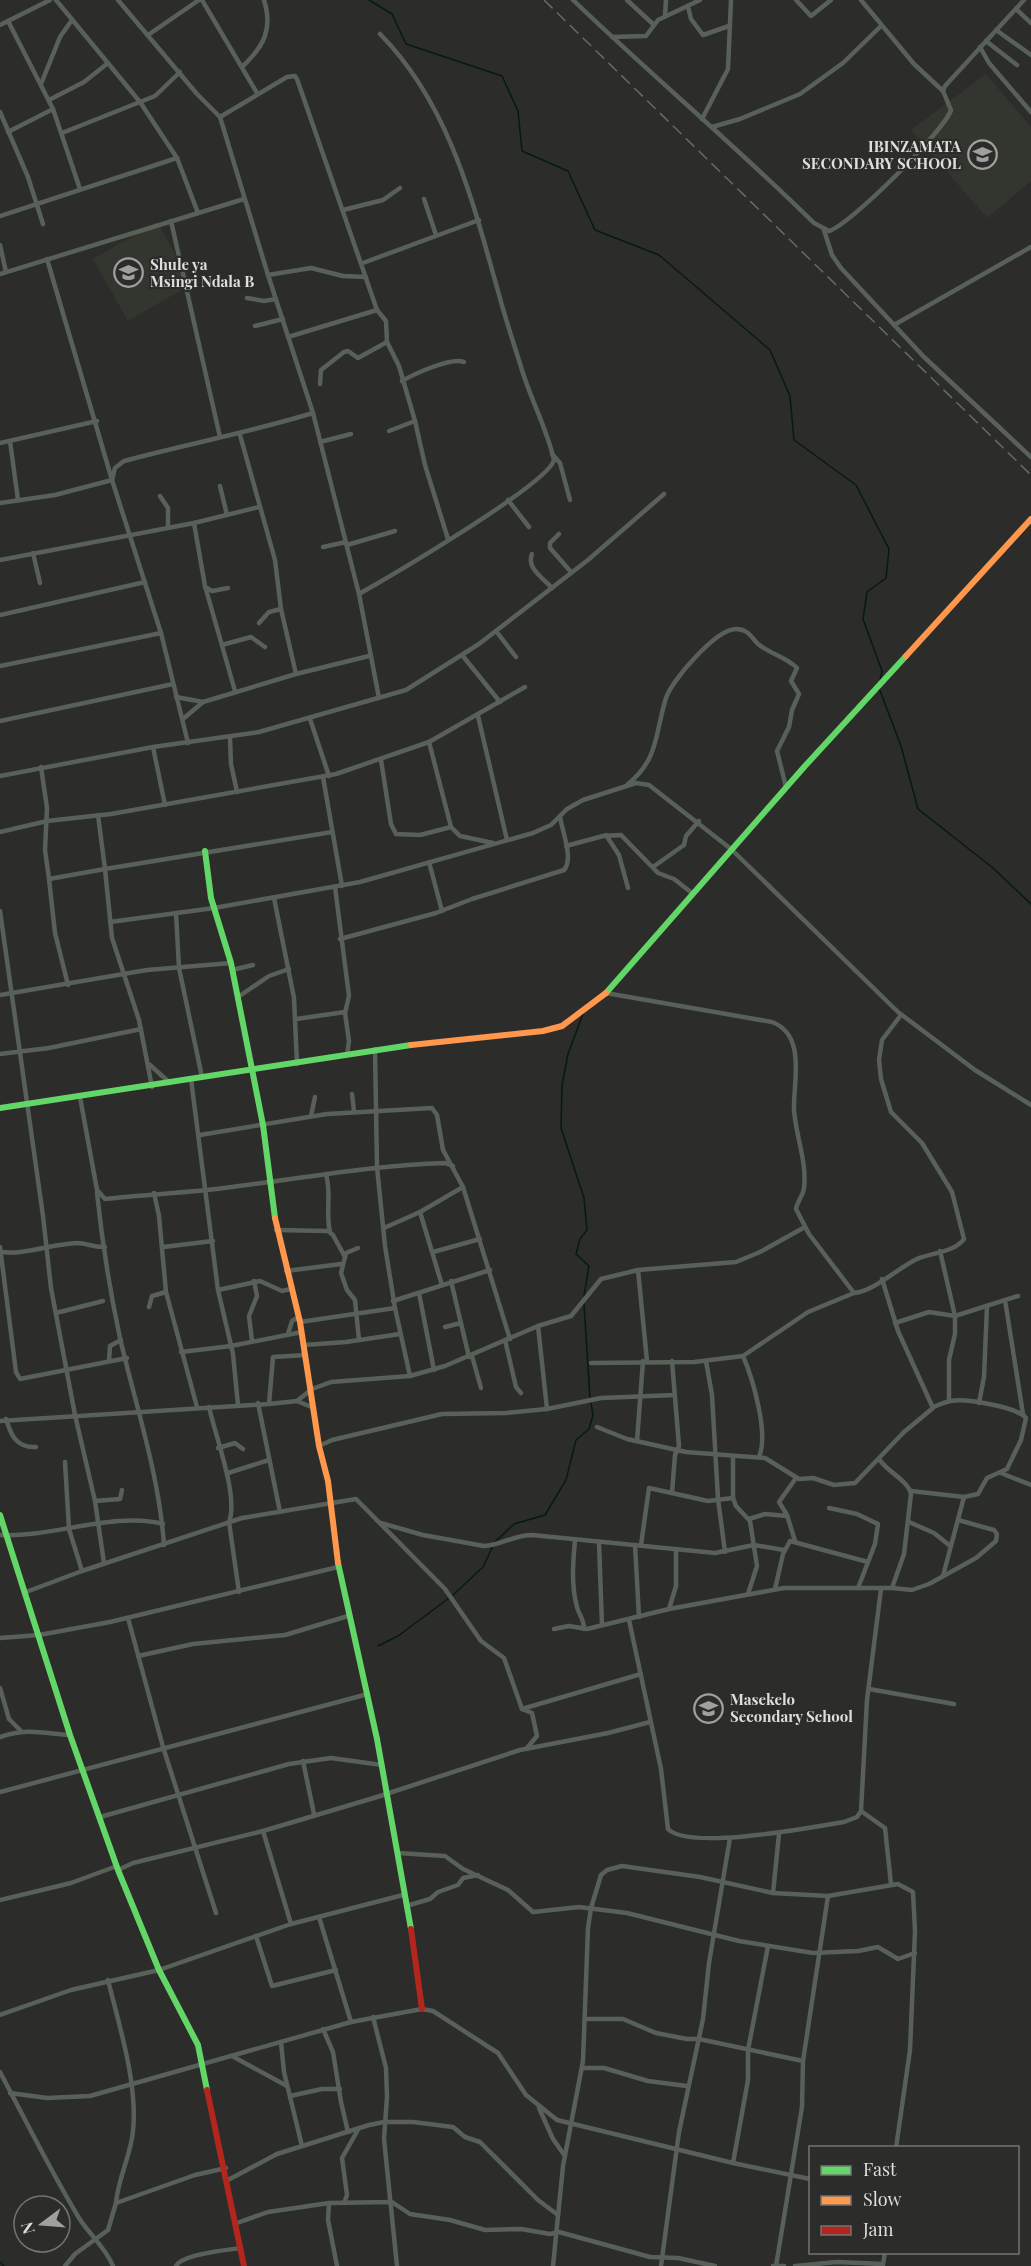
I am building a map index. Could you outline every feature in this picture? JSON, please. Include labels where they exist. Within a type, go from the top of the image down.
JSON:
[{"type":"street","points":[[0,25],[50,0]]},
{"type":"street","points":[[56,0],[141,102],[177,158],[198,213]]},
{"type":"street","points":[[118,0],[197,94],[220,117],[267,276],[313,413],[359,594],[369,656],[380,698]]},
{"type":"street","points":[[148,35],[200,0],[258,93]]},
{"type":"street","points":[[243,66],[258,50],[267,35],[269,19],[264,0]]},
{"type":"street","points":[[573,0],[824,230],[836,261],[894,325],[1004,435],[1031,458]]},
{"type":"street","points":[[627,0],[655,23]]},
{"type":"street","points":[[665,16],[666,0]]},
{"type":"street","points":[[612,37],[644,37],[650,33],[655,23],[665,16],[700,0]]},
{"type":"street","points":[[702,119],[728,69],[731,0]]},
{"type":"street","points":[[797,0],[812,16],[831,0]]},
{"type":"street","points":[[824,230],[831,231],[840,225],[880,190],[938,130],[951,110],[943,91],[922,73],[861,0]]},
{"type":"street","points":[[943,91],[945,86],[1024,0]]},
{"type":"street","points":[[688,6],[691,19],[704,35],[729,26]]},
{"type":"street","points":[[1016,9],[1031,23]]},
{"type":"street","points":[[40,84],[58,42],[72,20]]},
{"type":"street","points":[[9,21],[53,109],[80,189]]},
{"type":"street","points":[[712,127],[740,119],[801,94],[843,63],[881,26]]},
{"type":"street","points":[[996,30],[1031,55]]},
{"type":"street","points":[[359,594],[508,500],[548,471],[553,464],[552,454],[498,294],[479,220],[459,165],[428,96],[409,67],[380,34]]},
{"type":"street","points":[[1001,51],[1010,40]]},
{"type":"street","points":[[986,41],[1017,65]]},
{"type":"street","points":[[980,47],[989,63],[1031,112]]},
{"type":"street","points":[[49,100],[89,78],[108,63]]},
{"type":"street","points":[[62,133],[161,92],[180,72]]},
{"type":"street","points":[[220,117],[287,77],[295,76],[297,79],[363,263],[377,310],[386,321],[387,342],[415,421],[425,465],[448,539]]},
{"type":"street","points":[[8,132],[53,109]]},
{"type":"street","points":[[0,112],[38,204],[43,224]]},
{"type":"street","points":[[0,216],[177,158]]},
{"type":"street","points":[[343,210],[383,200],[400,188]]},
{"type":"street","points":[[0,273],[244,199]]},
{"type":"street","points":[[424,199],[436,235]]},
{"type":"street","points":[[363,263],[479,220]]},
{"type":"street","points":[[171,221],[220,437]]},
{"type":"street","points":[[0,244],[6,272]]},
{"type":"street","points":[[894,325],[1031,247]]},
{"type":"street","points":[[47,259],[97,421],[112,480],[161,633],[188,743]]},
{"type":"street","points":[[267,276],[311,268],[343,276],[366,278]]},
{"type":"street","points":[[247,298],[264,301],[276,299]]},
{"type":"street","points":[[288,337],[377,310]]},
{"type":"street","points":[[255,326],[283,319]]},
{"type":"street","points":[[320,384],[321,370],[344,352],[348,351],[358,358],[387,342]]},
{"type":"street","points":[[402,381],[446,363],[459,360],[464,362]]},
{"type":"street","points":[[109,462],[120,464],[220,437],[240,435],[313,413]]},
{"type":"street","points":[[0,443],[97,421]]},
{"type":"street","points":[[389,431],[415,421]]},
{"type":"street","points":[[320,442],[351,434]]},
{"type":"street","points":[[240,435],[275,560],[281,609],[296,674]]},
{"type":"street","points":[[10,441],[18,500]]},
{"type":"street","points":[[552,454],[560,463],[570,500]]},
{"type":"street","points":[[0,503],[73,491],[112,480],[120,464]]},
{"type":"street","points":[[220,486],[227,515]]},
{"type":"street","points":[[0,776],[153,747],[230,738],[310,719],[415,686],[496,631],[552,588],[664,494]]},
{"type":"street","points":[[160,496],[168,508],[168,526]]},
{"type":"street","points":[[508,500],[529,527]]},
{"type":"street","points":[[0,560],[131,536],[259,507]]},
{"type":"street","points":[[0,1108],[152,1087],[375,1049],[552,1029],[568,1022],[606,993],[786,787],[1031,519]]},
{"type":"street","points":[[194,523],[205,586],[235,691]]},
{"type":"street","points":[[323,547],[346,544],[395,531]]},
{"type":"street","points":[[559,534],[550,543],[550,548],[571,572]]},
{"type":"street","points":[[33,553],[39,583]]},
{"type":"street","points":[[532,554],[530,562],[532,568],[552,588]]},
{"type":"street","points":[[0,615],[145,582]]},
{"type":"street","points":[[205,586],[212,591],[228,588]]},
{"type":"street","points":[[260,623],[269,612],[281,609]]},
{"type":"street","points":[[626,786],[640,774],[650,759],[667,696],[676,677],[723,634],[736,629],[750,633],[760,645],[797,668],[791,681],[799,694],[789,727],[777,751],[786,787]]},
{"type":"street","points":[[496,631],[516,657]]},
{"type":"street","points":[[0,666],[161,633]]},
{"type":"street","points":[[222,645],[250,637],[265,647]]},
{"type":"street","points":[[462,655],[500,702]]},
{"type":"street","points":[[183,719],[203,702],[235,691],[369,656]]},
{"type":"street","points":[[0,721],[173,684]]},
{"type":"street","points":[[0,832],[47,821],[165,805],[326,777],[429,742],[525,687]]},
{"type":"street","points":[[176,697],[203,702]]},
{"type":"street","points":[[478,716],[507,840]]},
{"type":"street","points":[[310,719],[326,777],[332,832],[342,886]]},
{"type":"street","points":[[230,738],[231,764],[237,792]]},
{"type":"street","points":[[429,742],[451,827],[460,836],[496,843]]},
{"type":"street","points":[[153,747],[165,805]]},
{"type":"street","points":[[381,760],[391,824],[396,834],[420,835],[451,827]]},
{"type":"street","points":[[41,767],[47,821],[45,850],[56,933],[68,985]]},
{"type":"street","points":[[110,922],[214,908],[342,886],[544,828],[572,806],[640,782],[649,785],[699,821],[731,849],[901,1015],[975,1070],[1031,1105]]},
{"type":"street","points":[[98,815],[110,922],[116,951],[141,1029],[150,1065],[152,1087]]},
{"type":"street","points":[[340,939],[442,911],[472,899],[564,870],[568,864],[560,816]]},
{"type":"street","points":[[653,867],[684,846],[686,836],[699,821]]},
{"type":"street","points":[[49,879],[205,851],[332,832]]},
{"type":"street","points":[[566,846],[606,835],[624,837],[653,867],[692,893]]},
{"type":"street","points":[[606,835],[619,855],[628,888]]},
{"type":"street","points":[[205,851],[214,908],[231,966],[252,1069],[276,1230],[302,1332],[338,1567],[348,1616],[361,1659],[382,1765],[422,2009]]},
{"type":"street","points":[[429,862],[442,911]]},
{"type":"street","points":[[334,887],[348,996],[345,1012],[349,1041],[347,1055]]},
{"type":"street","points":[[274,898],[289,969],[296,1020],[297,1064]]},
{"type":"street","points":[[0,911],[56,1313],[75,1415],[95,1501],[104,1563]]},
{"type":"street","points":[[176,912],[179,968],[202,1077]]},
{"type":"street","points":[[0,954],[7,956]]},
{"type":"street","points":[[0,995],[125,976],[147,970],[253,965]]},
{"type":"street","points":[[238,998],[269,976],[289,969]]},
{"type":"street","points":[[606,993],[772,1022],[786,1031],[796,1059],[795,1112],[803,1153],[803,1194],[796,1209],[805,1227],[854,1293]]},
{"type":"street","points":[[296,1020],[345,1012]]},
{"type":"street","points":[[591,1363],[706,1361],[743,1356],[808,1312],[854,1293],[917,1259],[957,1246],[964,1240],[952,1192],[922,1143],[891,1112],[881,1079],[879,1060],[882,1040],[901,1015]]},
{"type":"street","points":[[0,1054],[87,1041],[141,1029]]},
{"type":"street","points":[[375,1049],[378,1112],[377,1167],[394,1308],[410,1376]]},
{"type":"street","points":[[150,1065],[170,1083]]},
{"type":"street","points":[[191,1080],[200,1135],[218,1290],[231,1346],[238,1405]]},
{"type":"street","points":[[352,1094],[354,1111]]},
{"type":"street","points":[[312,1116],[315,1096]]},
{"type":"street","points":[[80,1097],[121,1340],[141,1413],[163,1524],[164,1545]]},
{"type":"street","points":[[200,1135],[354,1111],[378,1112],[432,1108],[437,1115],[443,1150],[463,1187],[490,1270],[516,1387],[521,1393]]},
{"type":"street","points":[[99,1208],[105,1200],[154,1193],[207,1191],[377,1167],[422,1164],[453,1166]]},
{"type":"street","points":[[326,1174],[330,1197],[327,1217],[330,1232],[345,1257]]},
{"type":"street","points":[[384,1228],[420,1212],[463,1187]]},
{"type":"street","points":[[97,1190],[105,1200]]},
{"type":"street","points":[[154,1193],[163,1247],[166,1292],[197,1407]]},
{"type":"street","points":[[420,1212],[442,1284]]},
{"type":"street","points":[[297,1401],[312,1389],[331,1382],[410,1376],[471,1356],[537,1326],[574,1314],[601,1279],[638,1270],[736,1262],[760,1252],[805,1227]]},
{"type":"street","points":[[276,1230],[330,1232]]},
{"type":"street","points":[[433,1252],[480,1239]]},
{"type":"street","points":[[163,1247],[213,1241]]},
{"type":"street","points":[[0,1252],[78,1243],[92,1248],[105,1247]]},
{"type":"street","points":[[0,1247],[18,1377],[23,1380],[67,1368],[127,1358]]},
{"type":"street","points":[[358,1248],[348,1252],[341,1264],[347,1291],[354,1299],[358,1315],[359,1340]]},
{"type":"street","points":[[940,1251],[955,1316],[955,1334],[950,1360],[949,1401]]},
{"type":"street","points":[[286,1271],[341,1264]]},
{"type":"street","points":[[393,1301],[490,1270]]},
{"type":"street","points":[[637,1441],[645,1361],[638,1270]]},
{"type":"street","points":[[882,1279],[895,1323],[933,1407]]},
{"type":"street","points":[[218,1290],[254,1281],[266,1282],[282,1291],[291,1289]]},
{"type":"street","points":[[252,1341],[249,1316],[257,1296],[254,1281]]},
{"type":"street","points":[[451,1281],[481,1388]]},
{"type":"street","points":[[149,1307],[152,1296],[166,1292]]},
{"type":"street","points":[[419,1293],[434,1370]]},
{"type":"street","points":[[895,1323],[929,1312],[955,1316],[1018,1296]]},
{"type":"street","points":[[879,1459],[888,1471],[911,1491],[964,1497],[976,1495],[987,1478],[1007,1469],[1021,1440],[1026,1421],[1005,1300]]},
{"type":"street","points":[[56,1313],[103,1301]]},
{"type":"street","points":[[979,1404],[984,1377],[987,1306]]},
{"type":"street","points":[[288,1334],[292,1321],[299,1319],[358,1315],[394,1308]]},
{"type":"street","points":[[445,1327],[461,1323]]},
{"type":"street","points":[[537,1326],[547,1409]]},
{"type":"street","points":[[181,1352],[231,1346],[302,1332]]},
{"type":"street","points":[[304,1345],[400,1334]]},
{"type":"street","points":[[109,1361],[110,1346],[121,1340]]},
{"type":"street","points":[[269,1404],[273,1357],[306,1355]]},
{"type":"street","points":[[743,1356],[757,1391],[762,1443],[759,1457]]},
{"type":"street","points":[[672,1361],[678,1450],[672,1493]]},
{"type":"street","points":[[706,1361],[712,1395],[718,1499],[724,1552]]},
{"type":"street","points":[[320,1446],[332,1440],[429,1416],[547,1409],[601,1398],[675,1395]]},
{"type":"street","points":[[36,1447],[24,1446],[16,1441],[3,1420],[141,1413],[297,1401],[314,1408]]},
{"type":"street","points":[[597,1427],[637,1441],[678,1450],[765,1458],[796,1478],[813,1478],[834,1485],[850,1485],[860,1479],[904,1432],[930,1413],[933,1407],[949,1401],[979,1404],[1023,1414]]},
{"type":"street","points":[[258,1403],[280,1512]]},
{"type":"street","points":[[209,1407],[218,1448],[228,1473],[232,1512],[230,1522],[239,1592]]},
{"type":"street","points":[[218,1448],[235,1443],[243,1449]]},
{"type":"street","points":[[733,1456],[733,1498],[736,1506],[749,1519],[757,1569],[748,1594]]},
{"type":"street","points":[[228,1473],[269,1460]]},
{"type":"street","points":[[65,1462],[69,1529],[82,1570]]},
{"type":"street","points":[[1001,1473],[1017,1477],[1031,1485]]},
{"type":"street","points":[[795,1541],[787,1516],[778,1502],[796,1478]]},
{"type":"street","points":[[641,1545],[647,1489],[650,1487],[708,1501],[733,1498]]},
{"type":"street","points":[[95,1501],[120,1499],[122,1490]]},
{"type":"street","points":[[892,1588],[904,1554],[911,1491]]},
{"type":"street","points":[[943,1576],[964,1497]]},
{"type":"street","points":[[26,1592],[82,1570],[230,1522],[356,1499],[445,1589],[481,1641],[504,1658],[522,1709],[532,1713],[538,1734],[527,1748]]},
{"type":"street","points":[[829,1508],[877,1521],[875,1544],[858,1588]]},
{"type":"street","points":[[749,1519],[765,1514],[787,1516]]},
{"type":"street","points":[[0,1515],[3,1535],[26,1592],[70,1736],[118,1868],[159,1970],[193,2031],[204,2065],[244,2266]]},
{"type":"street","points":[[3,1535],[69,1529],[125,1520],[163,1524]]},
{"type":"street","points":[[554,1629],[569,1626],[584,1629],[669,1609],[775,1589],[892,1588],[914,1590],[985,1552],[997,1538],[994,1530],[958,1520]]},
{"type":"street","points":[[379,1522],[423,1535],[484,1546],[522,1535],[676,1548],[709,1553],[754,1545],[784,1550]]},
{"type":"street","points":[[909,1522],[950,1545]]},
{"type":"street","points":[[575,1540],[573,1580],[577,1609],[583,1617],[584,1629]]},
{"type":"street","points":[[775,1589],[784,1550],[789,1542],[795,1541],[867,1562]]},
{"type":"street","points":[[599,1543],[602,1625]]},
{"type":"street","points":[[635,1545],[639,1617]]},
{"type":"street","points":[[669,1609],[676,1586],[676,1548]]},
{"type":"street","points":[[0,1638],[39,1635],[128,1618],[338,1567]]},
{"type":"street","points":[[629,1620],[661,1769],[668,1829],[678,1834],[730,1838],[779,1834],[852,1820],[861,1811],[869,1689],[881,1589]]},
{"type":"street","points":[[138,1656],[193,1644],[285,1635],[348,1616]]},
{"type":"street","points":[[128,1618],[163,1747],[216,1913]]},
{"type":"street","points":[[522,1709],[641,1674]]},
{"type":"street","points":[[0,1688],[9,1719],[21,1731]]},
{"type":"street","points":[[869,1689],[954,1704]]},
{"type":"street","points":[[0,1792],[368,1694]]},
{"type":"street","points":[[0,1900],[71,1883],[104,1869],[118,1868],[195,1846],[263,1831],[527,1748],[608,1734],[650,1722]]},
{"type":"street","points":[[0,1737],[21,1731],[70,1736]]},
{"type":"street","points":[[100,1817],[178,1793],[303,1761],[331,1758],[382,1765]]},
{"type":"street","points":[[303,1761],[314,1814]]},
{"type":"street","points":[[861,1811],[885,1828],[891,1884]]},
{"type":"street","points":[[263,1831],[291,1924]]},
{"type":"street","points":[[773,1893],[779,1834]]},
{"type":"street","points":[[661,2266],[687,2086],[699,2039],[730,1838]]},
{"type":"street","points":[[398,1854],[421,1857],[442,1855],[460,1867],[508,1890],[533,1912],[591,1908],[643,1916],[768,1946],[818,1953],[858,1952],[878,1947],[898,1959],[915,1953]]},
{"type":"street","points":[[553,2266],[565,2156],[582,2068],[591,1908],[601,1875],[616,1866],[669,1871],[773,1893],[828,1896],[891,1884],[904,1885],[913,1892],[915,1953],[909,2061],[896,2146]]},
{"type":"street","points":[[406,1906],[430,1899],[438,1892],[458,1886],[463,1878],[478,1875]]},
{"type":"street","points":[[0,2015],[57,1994],[108,1980],[159,1970],[291,1924],[403,1895]]},
{"type":"street","points":[[784,2266],[775,2266],[802,2107],[803,2061],[828,1896]]},
{"type":"street","points":[[319,1917],[351,2022]]},
{"type":"street","points":[[255,1936],[272,1986],[336,1970]]},
{"type":"street","points":[[733,2163],[748,2080],[748,2050],[759,1979],[768,1946]]},
{"type":"street","points":[[65,2266],[75,2254],[110,2227],[133,2132],[131,2084],[123,2036],[108,1980]]},
{"type":"street","points":[[10,2092],[41,2097],[84,2097],[204,2065],[323,2029],[422,2009],[433,2012],[498,2053],[526,2095],[557,2120],[733,2163],[809,2179]]},
{"type":"street","points":[[374,2017],[386,2068],[387,2097],[384,2122],[386,2162],[397,2266]]},
{"type":"street","points":[[585,2019],[623,2019],[657,2033],[687,2040],[699,2039],[803,2061]]},
{"type":"street","points":[[323,2029],[333,2052],[340,2100],[348,2132]]},
{"type":"street","points":[[281,2042],[287,2086],[302,2146]]},
{"type":"street","points":[[232,2056],[287,2086]]},
{"type":"street","points":[[582,2068],[604,2068],[648,2081],[687,2086]]},
{"type":"street","points":[[0,2072],[93,2239],[108,2254],[112,2265]]},
{"type":"street","points":[[290,2096],[316,2090],[340,2089]]},
{"type":"street","points":[[538,2106],[553,2139],[565,2156]]},
{"type":"street","points":[[228,2180],[250,2166],[302,2146],[384,2122],[453,2127],[465,2137],[480,2142],[538,2200],[558,2215]]},
{"type":"street","points":[[344,2203],[346,2195],[342,2158],[359,2128]]},
{"type":"street","points":[[116,2203],[195,2175],[226,2168]]},
{"type":"street","points":[[237,2223],[268,2212],[328,2203],[394,2202],[410,2214],[450,2220],[484,2230],[521,2229],[556,2233],[662,2258],[678,2258],[715,2266]]},
{"type":"street","points":[[328,2203],[328,2220],[337,2266]]},
{"type":"street","points":[[176,2266],[178,2261],[188,2258],[241,2248]]},
{"type":"street","points":[[795,2266],[837,2262],[883,2265]]},
{"type":"shaded area","name":"IBINZAMATA SECONDARY SCHOOL","points":[[986,74],[1031,127],[1031,181],[987,218],[911,130]]},
{"type":"shaded area","points":[[157,222],[192,284],[128,321],[93,259]]},
{"type":"waterway","points":[[369,0],[392,14],[406,44],[502,76],[518,111],[522,151],[568,171],[595,230],[659,255],[770,350],[790,396],[794,440],[856,485],[889,549],[886,578],[867,592],[863,619],[882,671],[880,681]]},
{"type":"waterway","points":[[879,688],[901,746],[918,809],[993,868],[1031,904]]},
{"type":"waterway","points":[[583,1014],[568,1054],[562,1085],[561,1128],[584,1198],[587,1230],[580,1239],[576,1254],[589,1266],[584,1296]]},
{"type":"waterway","points":[[584,1304],[590,1398]]},
{"type":"waterway","points":[[495,1542],[514,1524],[545,1515],[566,1480],[576,1440],[589,1429],[593,1415],[591,1403]]},
{"type":"waterway","points":[[453,1595],[483,1567],[493,1546]]},
{"type":"waterway","points":[[378,1646],[398,1636],[449,1598]]},
{"type":"waterway","points":[[0,2262],[4,2266]]},
{"type":"railway","points":[[544,0],[1031,475]]},
{"type":"traffic: fast","points":[[606,993],[805,766],[906,656]]},
{"type":"traffic: fast","points":[[205,851],[211,898],[231,963],[263,1125],[275,1218]]},
{"type":"traffic: fast","points":[[0,1108],[411,1045]]},
{"type":"traffic: fast","points":[[0,1515],[70,1735],[118,1870],[159,1970],[198,2045],[207,2090]]},
{"type":"traffic: fast","points":[[338,1563],[377,1739],[411,1929]]},
{"type":"traffic: slow","points":[[906,656],[1031,519]]},
{"type":"traffic: slow","points":[[411,1045],[543,1031],[562,1026],[606,993]]},
{"type":"traffic: slow","points":[[275,1218],[300,1322],[319,1446],[328,1481],[338,1563]]},
{"type":"traffic: jam","points":[[411,1929],[422,2009]]},
{"type":"traffic: jam","points":[[207,2090],[244,2266]]},
{"type":"place","name":"IBINZAMATA SECONDARY SCHOOL","points":[[982,155]]},
{"type":"place","name":"Shule ya Msingi Ndala B","points":[[129,273]]},
{"type":"place","name":"Masekelo Secondary School","points":[[709,1708]]}]
